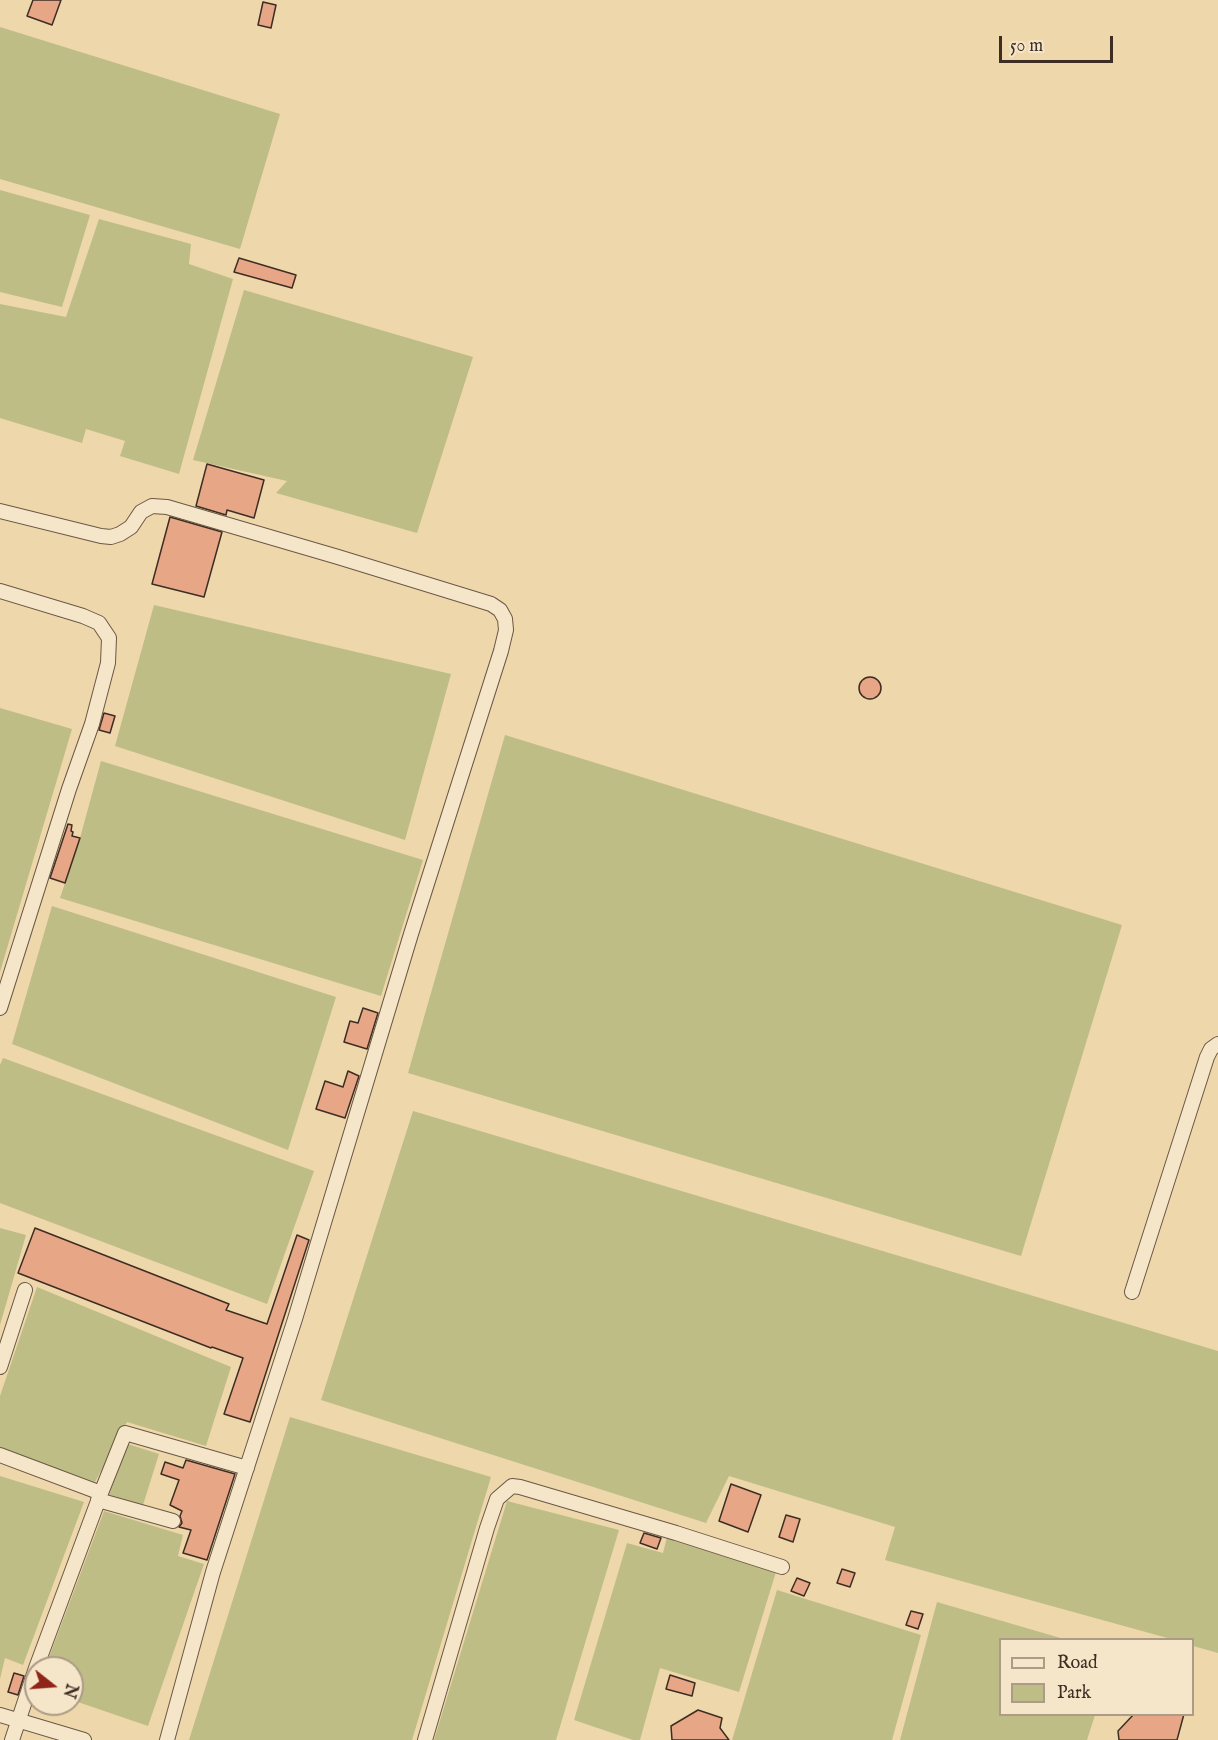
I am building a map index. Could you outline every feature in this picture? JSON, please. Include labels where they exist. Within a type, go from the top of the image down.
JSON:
[{"type":"street","points":[[0,512],[111,537],[131,527],[141,512],[152,506],[167,507],[491,604],[500,610],[505,620],[506,630],[501,651],[411,934],[295,1319],[213,1572],[166,1740]]},
{"type":"street","points":[[0,591],[83,616],[99,623],[109,638],[108,663],[92,723],[0,1008]]},
{"type":"street","points":[[1132,1292],[1207,1057],[1218,1043]]},
{"type":"street","points":[[0,1367],[25,1290]]},
{"type":"street","points":[[40,1656],[125,1433],[247,1468]]},
{"type":"street","points":[[0,1455],[100,1497],[173,1521]]},
{"type":"street","points":[[425,1740],[487,1528],[497,1499],[512,1486],[676,1533],[782,1567]]},
{"type":"street","points":[[12,1740],[24,1701]]},
{"type":"street","points":[[0,1715],[84,1740]]},
{"type":"green space","points":[[0,27],[280,114],[240,249],[0,179]]},
{"type":"green space","points":[[0,190],[90,215],[62,307],[0,292]]},
{"type":"green space","points":[[99,219],[191,244],[189,264],[233,279],[179,474],[120,456],[125,441],[86,429],[82,443],[0,418],[0,304],[66,317]]},
{"type":"green space","points":[[244,290],[473,357],[417,533],[276,493],[287,481],[193,460]]},
{"type":"green space","points":[[154,605],[451,674],[405,840],[115,746]]},
{"type":"green space","points":[[0,708],[72,729],[0,972]]},
{"type":"green space","points":[[505,735],[1122,925],[1021,1256],[408,1073]]},
{"type":"green space","points":[[101,761],[423,860],[381,996],[60,898],[80,838]]},
{"type":"green space","points":[[52,906],[336,997],[288,1150],[12,1044]]},
{"type":"green space","points":[[3,1058],[314,1171],[267,1304],[0,1203],[0,1065]]},
{"type":"green space","points":[[413,1111],[1218,1351],[1218,1653],[1194,1646],[1194,1638],[1167,1638],[885,1560],[895,1527],[729,1476],[706,1523],[321,1400]]},
{"type":"green space","points":[[0,1228],[26,1235],[0,1325]]},
{"type":"green space","points":[[37,1287],[231,1367],[206,1446],[127,1422],[95,1482],[0,1448],[0,1396]]},
{"type":"green space","points":[[290,1417],[491,1477],[412,1740],[189,1740]]},
{"type":"green space","points":[[128,1444],[159,1454],[143,1505],[109,1495]]},
{"type":"green space","points":[[0,1476],[84,1502],[26,1656],[24,1656],[23,1665],[5,1658],[0,1679]]},
{"type":"green space","points":[[507,1501],[619,1530],[556,1740],[434,1740]]},
{"type":"green space","points":[[104,1511],[183,1535],[178,1556],[204,1564],[148,1726],[84,1704],[84,1656],[50,1656]]},
{"type":"green space","points":[[667,1537],[776,1572],[739,1692],[660,1668],[640,1740],[633,1740],[574,1720],[627,1543],[663,1553]]},
{"type":"green space","points":[[777,1590],[921,1635],[892,1740],[732,1740]]},
{"type":"green space","points":[[937,1602],[1061,1638],[999,1638],[999,1716],[1095,1716],[1087,1740],[900,1740]]},
{"type":"building","points":[[33,0],[61,0],[52,25],[27,16]]},
{"type":"building","points":[[263,2],[276,5],[271,28],[258,25]]},
{"type":"building","points":[[239,258],[296,275],[292,288],[234,272]]},
{"type":"building","points":[[207,464],[264,480],[254,518],[227,510],[226,515],[196,506]]},
{"type":"building","points":[[170,517],[222,532],[204,597],[152,584]]},
{"type":"building","points":[[870,677],[878,680],[881,688],[878,696],[870,699],[862,696],[859,688],[862,680]]},
{"type":"building","points":[[104,713],[115,716],[110,733],[99,730]]},
{"type":"building","points":[[68,824],[72,825],[72,836],[80,838],[65,883],[50,878]]},
{"type":"building","points":[[363,1008],[378,1013],[367,1049],[344,1042],[350,1021],[358,1023]]},
{"type":"building","points":[[348,1071],[359,1076],[345,1118],[316,1109],[325,1081],[343,1087]]},
{"type":"building","points":[[35,1228],[229,1304],[226,1310],[267,1324],[297,1235],[309,1240],[250,1422],[224,1414],[243,1358],[211,1348],[18,1273]]},
{"type":"building","points":[[186,1460],[235,1474],[207,1560],[183,1553],[191,1530],[179,1527],[182,1523],[180,1516],[182,1511],[170,1505],[179,1480],[161,1474],[165,1462],[183,1468]]},
{"type":"building","points":[[731,1484],[761,1495],[748,1532],[719,1521]]},
{"type":"building","points":[[786,1515],[800,1519],[793,1542],[779,1537]]},
{"type":"building","points":[[644,1533],[661,1538],[657,1549],[640,1543]]},
{"type":"building","points":[[842,1569],[855,1573],[850,1587],[837,1583]]},
{"type":"building","points":[[797,1578],[810,1583],[804,1596],[791,1591]]},
{"type":"building","points":[[911,1611],[923,1614],[918,1629],[906,1625]]},
{"type":"building","points":[[14,1673],[24,1676],[18,1695],[8,1692]]},
{"type":"building","points":[[670,1675],[695,1683],[692,1696],[666,1689]]},
{"type":"building","points":[[698,1710],[722,1718],[720,1728],[729,1740],[672,1740],[671,1726]]},
{"type":"building","points":[[1132,1716],[1183,1716],[1177,1740],[1119,1740],[1118,1731]]}]
